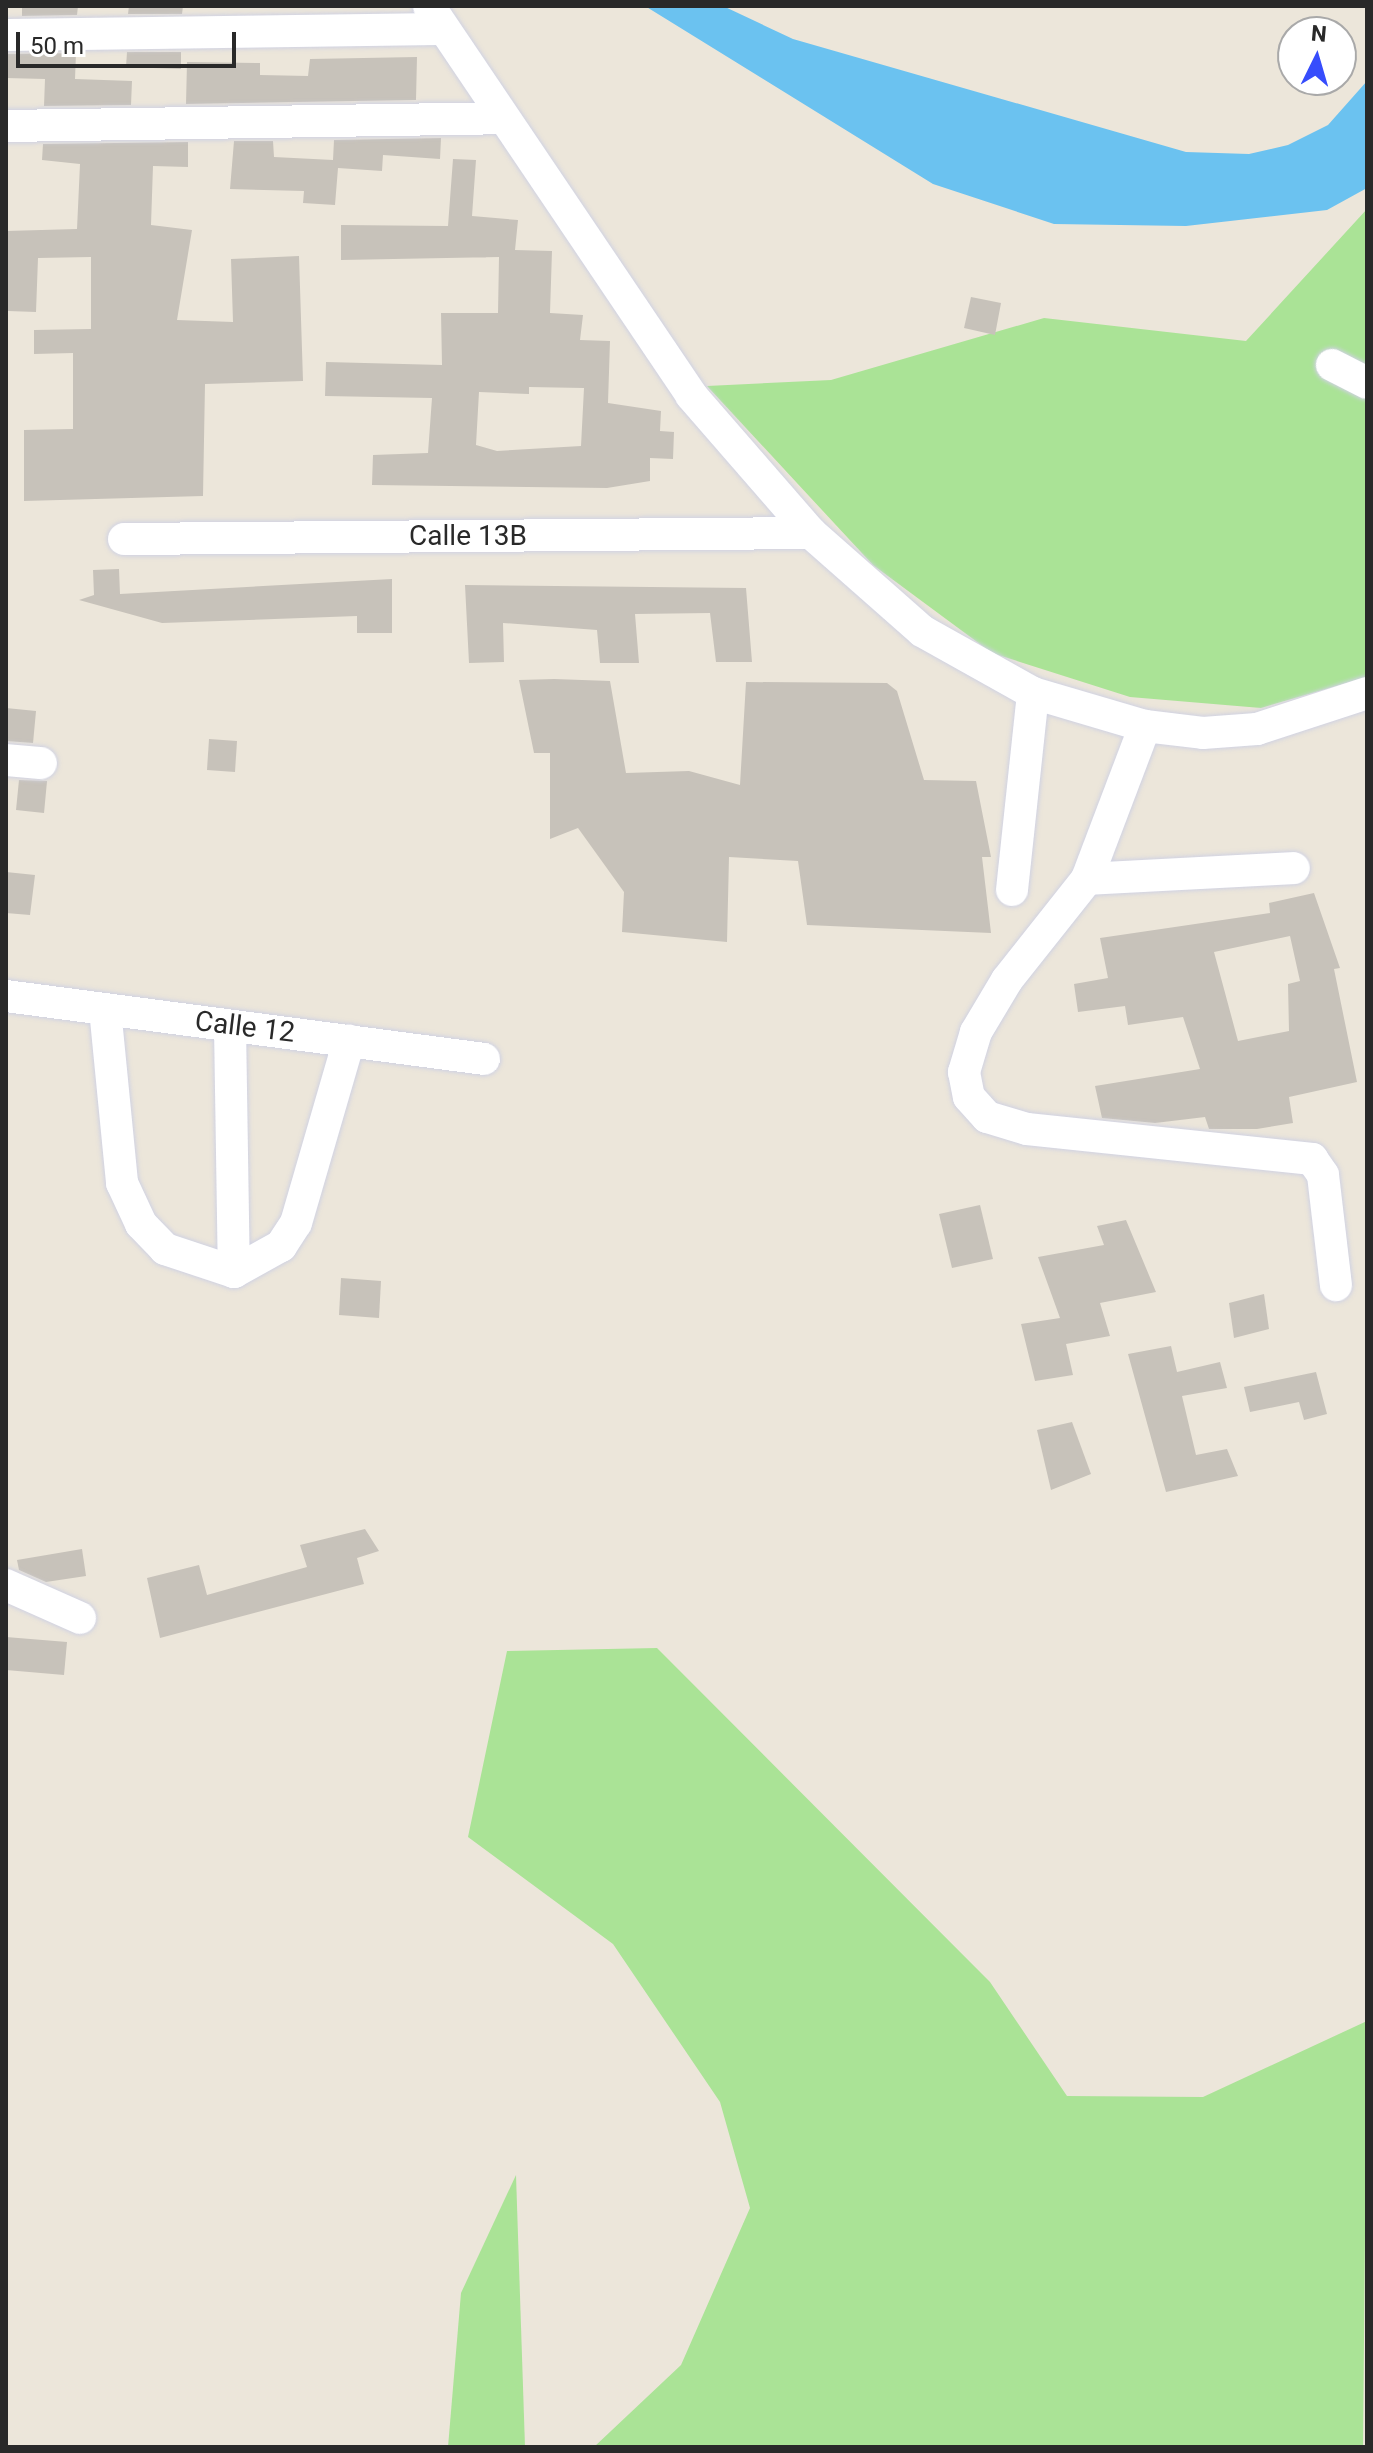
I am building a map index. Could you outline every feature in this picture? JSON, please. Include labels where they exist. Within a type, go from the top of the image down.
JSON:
[{"type":"street","points":[[6,35],[435,17],[499,118],[691,395],[811,533],[922,631],[1033,693],[1145,726],[1203,733],[1257,729],[1367,693]]},
{"type":"street","points":[[6,126],[499,118]]},
{"type":"street","points":[[1332,365],[1367,383]]},
{"type":"street","name":"Calle 13B","points":[[124,539],[811,533]]},
{"type":"street","points":[[1012,890],[1033,693]]},
{"type":"street","points":[[1145,726],[1087,879],[1007,980],[976,1032],[964,1072],[969,1097],[987,1117],[1027,1129],[1312,1159],[1323,1175],[1336,1285]]},
{"type":"street","points":[[6,760],[41,763]]},
{"type":"street","points":[[1087,879],[1294,868]]},
{"type":"street","name":"Calle 12","points":[[6,996],[484,1059]]},
{"type":"street","points":[[105,1009],[122,1183],[141,1224],[165,1249],[234,1272],[281,1246],[296,1223],[349,1041]]},
{"type":"street","points":[[230,1026],[234,1272]]},
{"type":"street","points":[[6,1585],[80,1618]]},
{"type":"green space","points":[[1367,209],[1367,677],[1261,708],[1130,697],[992,653],[873,565],[707,386],[831,380],[1044,318],[1246,341]]},
{"type":"green space","points":[[657,1648],[990,1982],[1067,2096],[1203,2097],[1367,2021],[1363,2447],[594,2447],[681,2365],[750,2208],[720,2102],[613,1944],[468,1837],[507,1651]]},
{"type":"green space","points":[[516,2175],[525,2447],[448,2447],[461,2293]]},
{"type":"water","points":[[645,6],[723,6],[793,39],[1186,152],[1249,154],[1288,145],[1328,125],[1357,96],[1367,81],[1367,188],[1327,210],[1186,226],[1054,224],[933,184]]},
{"type":"building","points":[[22,6],[78,6],[77,15],[22,16]]},
{"type":"building","points":[[129,6],[183,6],[182,14],[128,14]]},
{"type":"building","points":[[127,52],[181,52],[181,69],[126,67]]},
{"type":"building","points":[[76,53],[75,79],[132,81],[131,105],[44,106],[45,79],[6,78],[6,54]]},
{"type":"building","points":[[417,57],[416,100],[186,104],[187,62],[260,63],[260,75],[308,76],[310,59]]},
{"type":"building","points":[[441,138],[440,159],[383,155],[382,171],[338,168],[335,205],[303,203],[304,191],[230,189],[234,141],[273,141],[274,157],[333,160],[334,140]]},
{"type":"building","points":[[188,142],[188,167],[153,166],[151,225],[192,230],[177,320],[233,322],[231,259],[299,256],[303,381],[205,384],[203,496],[24,501],[24,430],[73,429],[73,353],[34,354],[34,330],[91,329],[91,257],[38,258],[36,312],[8,311],[6,231],[77,229],[80,164],[42,160],[43,144]]},
{"type":"building","points":[[453,159],[476,160],[472,216],[518,220],[515,250],[552,251],[550,313],[583,315],[580,340],[610,341],[608,403],[661,411],[660,431],[674,432],[673,459],[650,458],[650,481],[607,488],[372,485],[373,455],[428,453],[432,398],[325,396],[326,362],[442,365],[441,313],[498,313],[499,257],[341,260],[341,225],[448,226]],"holes":[[[529,387],[584,388],[581,446],[497,451],[476,445],[479,392],[529,394]]]},
{"type":"building","points":[[971,297],[1001,303],[995,335],[964,328]]},
{"type":"building","points":[[119,569],[120,594],[392,579],[392,633],[357,633],[357,616],[162,623],[79,600],[94,595],[93,570]]},
{"type":"building","points":[[465,585],[746,588],[752,662],[716,662],[710,613],[635,614],[639,663],[600,663],[597,630],[503,623],[504,662],[469,663]]},
{"type":"building","points":[[519,680],[610,681],[626,773],[689,771],[740,785],[746,682],[887,683],[897,691],[924,780],[976,781],[991,857],[982,857],[991,933],[807,925],[798,861],[729,857],[727,942],[622,932],[624,892],[578,828],[550,839],[550,753],[534,753]]},
{"type":"building","points":[[6,708],[36,711],[33,743],[6,741]]},
{"type":"building","points":[[209,739],[237,741],[235,772],[207,770]]},
{"type":"building","points":[[19,780],[47,781],[44,813],[16,810]]},
{"type":"building","points":[[6,872],[35,875],[30,915],[6,913]]},
{"type":"building","points":[[1314,893],[1340,968],[1334,969],[1357,1082],[1289,1097],[1293,1123],[1257,1129],[1209,1129],[1205,1117],[1155,1123],[1102,1118],[1095,1086],[1200,1069],[1183,1017],[1128,1025],[1125,1006],[1078,1012],[1074,984],[1108,978],[1100,938],[1270,913],[1269,903]],"holes":[[[1290,936],[1300,981],[1288,984],[1289,1031],[1238,1041],[1214,952]]]},
{"type":"building","points":[[980,1205],[993,1259],[952,1268],[939,1214]]},
{"type":"building","points":[[1126,1220],[1156,1292],[1100,1303],[1110,1336],[1066,1344],[1073,1375],[1035,1381],[1021,1324],[1060,1318],[1038,1257],[1104,1245],[1097,1226]]},
{"type":"building","points":[[341,1278],[381,1281],[379,1318],[339,1315]]},
{"type":"building","points":[[1264,1294],[1269,1329],[1234,1338],[1229,1303]]},
{"type":"building","points":[[1171,1346],[1177,1372],[1220,1362],[1227,1388],[1182,1396],[1196,1455],[1227,1449],[1238,1476],[1166,1492],[1128,1354]]},
{"type":"building","points":[[1316,1372],[1327,1414],[1304,1420],[1299,1402],[1250,1412],[1244,1387]]},
{"type":"building","points":[[1072,1422],[1091,1474],[1051,1490],[1037,1430]]},
{"type":"building","points":[[365,1529],[379,1551],[357,1558],[364,1584],[160,1638],[147,1578],[199,1565],[207,1595],[307,1567],[300,1545]]},
{"type":"building","points":[[82,1549],[86,1576],[46,1582],[19,1570],[17,1560]]},
{"type":"building","points":[[6,1637],[67,1642],[64,1675],[6,1670]]}]
